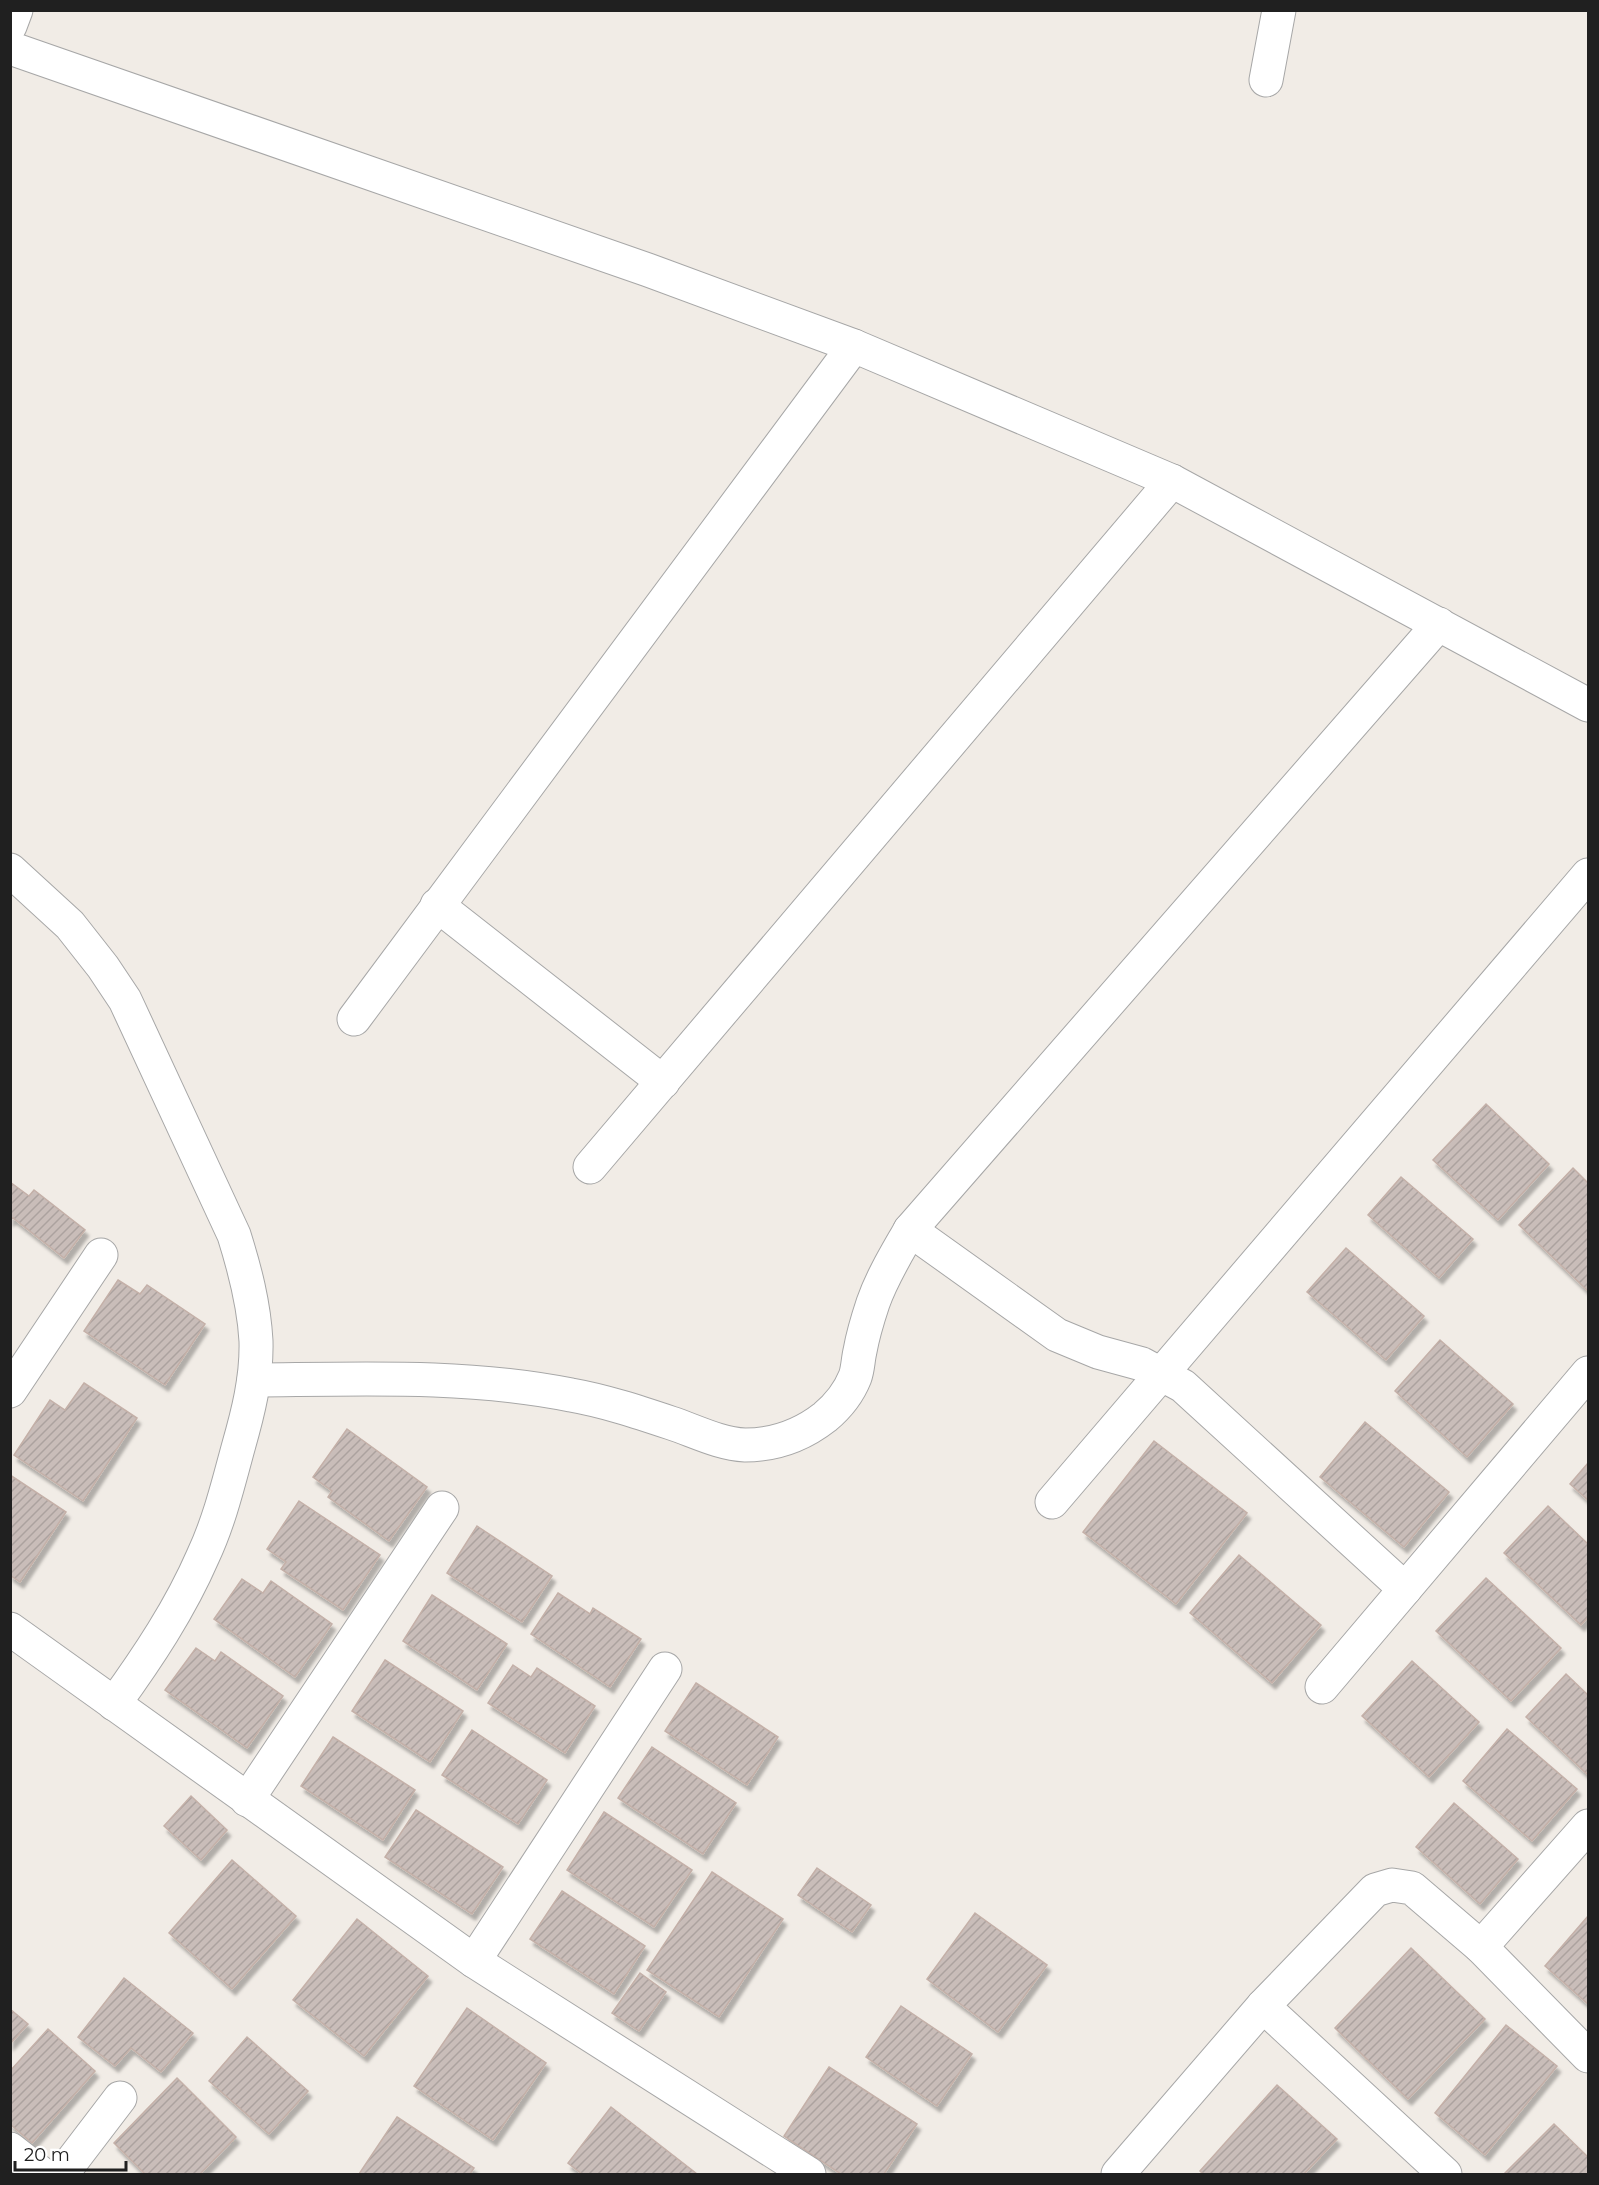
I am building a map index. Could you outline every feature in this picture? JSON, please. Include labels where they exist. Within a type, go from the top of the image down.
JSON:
[{"type":"street","points":[[10,26],[16,10]]},
{"type":"street","points":[[1266,80],[1279,10]]},
{"type":"street","points":[[10,48],[648,270],[854,346],[1172,481],[1588,705]]},
{"type":"street","points":[[354,1019],[854,346]]},
{"type":"street","points":[[590,1167],[1172,481]]},
{"type":"street","points":[[254,1380],[406,1378],[465,1380],[522,1386],[623,1407],[719,1440],[742,1445],[764,1444],[786,1439],[806,1430],[826,1416],[843,1398],[856,1377],[865,1330],[874,1300],[886,1272],[910,1230],[1439,624]]},
{"type":"street","points":[[10,870],[70,925],[125,1000],[234,1235],[253,1306],[256,1343],[254,1380],[249,1411],[225,1499],[204,1556],[178,1607],[148,1657],[114,1704]]},
{"type":"street","points":[[1052,1503],[1588,875]]},
{"type":"street","points":[[437,905],[663,1082]]},
{"type":"street","points":[[910,1230],[1057,1335],[1077,1345],[1142,1364],[1183,1386],[1405,1588]]},
{"type":"street","points":[[10,1391],[101,1255]]},
{"type":"street","points":[[1322,1687],[1588,1373]]},
{"type":"street","points":[[247,1800],[442,1508]]},
{"type":"street","points":[[10,1629],[474,1961],[808,2175]]},
{"type":"street","points":[[474,1961],[665,1669]]},
{"type":"street","points":[[1481,1947],[1588,1826]]},
{"type":"street","points":[[1118,2175],[1263,2006],[1375,1890],[1392,1885],[1412,1888],[1481,1947],[1588,2056]]},
{"type":"street","points":[[1263,2006],[1445,2175]]},
{"type":"street","points":[[62,2175],[120,2098]]},
{"type":"street","points":[[10,2149],[42,2175]]},
{"type":"building","points":[[1486,1104],[1549,1164],[1498,1220],[1433,1160]]},
{"type":"building","points":[[1573,1168],[1588,1183],[1588,1291],[1519,1225]]},
{"type":"building","points":[[1401,1177],[1473,1239],[1439,1278],[1368,1215]]},
{"type":"building","points":[[10,1182],[29,1196],[34,1190],[85,1230],[64,1258],[13,1218],[10,1220]]},
{"type":"building","points":[[1346,1248],[1424,1316],[1386,1360],[1307,1292]]},
{"type":"building","points":[[118,1280],[140,1294],[147,1285],[205,1324],[165,1385],[84,1331]]},
{"type":"building","points":[[1440,1340],[1513,1404],[1467,1457],[1395,1391]]},
{"type":"building","points":[[84,1383],[137,1418],[83,1501],[14,1455],[50,1400],[65,1410]]},
{"type":"building","points":[[1365,1422],[1449,1492],[1404,1547],[1320,1477]]},
{"type":"building","points":[[347,1429],[427,1487],[389,1541],[328,1497],[332,1491],[313,1477]]},
{"type":"building","points":[[1154,1441],[1247,1513],[1176,1604],[1083,1532]]},
{"type":"building","points":[[1588,1463],[1588,1500],[1570,1484]]},
{"type":"building","points":[[10,1475],[66,1512],[20,1582],[10,1575]]},
{"type":"building","points":[[299,1501],[380,1555],[343,1610],[281,1569],[286,1562],[267,1549]]},
{"type":"building","points":[[1548,1506],[1588,1544],[1588,1617],[1581,1625],[1504,1553]]},
{"type":"building","points":[[477,1526],[552,1576],[522,1622],[447,1573]]},
{"type":"building","points":[[1239,1555],[1321,1625],[1272,1683],[1190,1613]]},
{"type":"building","points":[[1486,1578],[1561,1648],[1511,1701],[1436,1631]]},
{"type":"building","points":[[242,1579],[263,1593],[271,1581],[332,1624],[295,1677],[214,1619]]},
{"type":"building","points":[[558,1593],[590,1614],[593,1608],[641,1639],[610,1687],[531,1634]]},
{"type":"building","points":[[432,1595],[507,1644],[477,1690],[403,1641]]},
{"type":"building","points":[[196,1648],[215,1661],[221,1652],[283,1696],[247,1748],[165,1690]]},
{"type":"building","points":[[385,1660],[463,1711],[430,1762],[352,1711]]},
{"type":"building","points":[[1412,1661],[1479,1722],[1429,1777],[1362,1716]]},
{"type":"building","points":[[513,1665],[531,1677],[537,1668],[595,1706],[565,1753],[488,1703]]},
{"type":"building","points":[[1566,1674],[1588,1695],[1588,1775],[1526,1717]]},
{"type":"building","points":[[696,1683],[778,1737],[747,1785],[665,1731]]},
{"type":"building","points":[[1507,1729],[1577,1789],[1532,1841],[1463,1781]]},
{"type":"building","points":[[472,1730],[547,1780],[518,1824],[442,1775]]},
{"type":"building","points":[[333,1737],[415,1790],[383,1840],[301,1786]]},
{"type":"building","points":[[652,1747],[736,1803],[703,1854],[618,1798]]},
{"type":"building","points":[[191,1796],[227,1830],[201,1860],[164,1826]]},
{"type":"building","points":[[1454,1803],[1518,1859],[1480,1904],[1416,1847]]},
{"type":"building","points":[[416,1810],[503,1867],[472,1914],[385,1857]]},
{"type":"building","points":[[604,1812],[692,1870],[654,1927],[567,1870]]},
{"type":"building","points":[[232,1860],[296,1916],[232,1989],[169,1933]]},
{"type":"building","points":[[817,1868],[871,1905],[852,1932],[798,1895]]},
{"type":"building","points":[[712,1872],[783,1919],[719,2017],[647,1970]]},
{"type":"building","points":[[562,1891],[645,1946],[614,1994],[530,1939]]},
{"type":"building","points":[[975,1913],[1047,1965],[998,2032],[927,1979]]},
{"type":"building","points":[[1588,1916],[1588,2004],[1545,1966]]},
{"type":"building","points":[[357,1919],[428,1976],[364,2056],[293,2000]]},
{"type":"building","points":[[1411,1948],[1485,2019],[1408,2099],[1335,2028]]},
{"type":"building","points":[[640,1973],[666,1992],[639,2031],[612,2013]]},
{"type":"building","points":[[124,1978],[193,2033],[161,2072],[131,2048],[115,2066],[78,2037]]},
{"type":"building","points":[[901,2006],[972,2054],[937,2106],[866,2057]]},
{"type":"building","points":[[467,2008],[546,2063],[493,2140],[414,2086]]},
{"type":"building","points":[[10,2009],[28,2024],[10,2044]]},
{"type":"building","points":[[1506,2025],[1557,2066],[1485,2155],[1435,2113]]},
{"type":"building","points":[[48,2029],[95,2071],[32,2143],[10,2124],[10,2071]]},
{"type":"building","points":[[247,2037],[308,2091],[269,2134],[209,2081]]},
{"type":"building","points":[[829,2067],[917,2124],[884,2174],[841,2174],[784,2136]]},
{"type":"building","points":[[177,2078],[236,2137],[200,2174],[145,2174],[114,2143]]},
{"type":"building","points":[[1277,2085],[1337,2139],[1304,2174],[1203,2174],[1200,2171]]},
{"type":"building","points":[[611,2107],[697,2174],[582,2174],[568,2163]]},
{"type":"building","points":[[397,2117],[474,2168],[470,2174],[359,2174]]},
{"type":"building","points":[[1554,2124],[1588,2157],[1588,2174],[1504,2174]]}]
